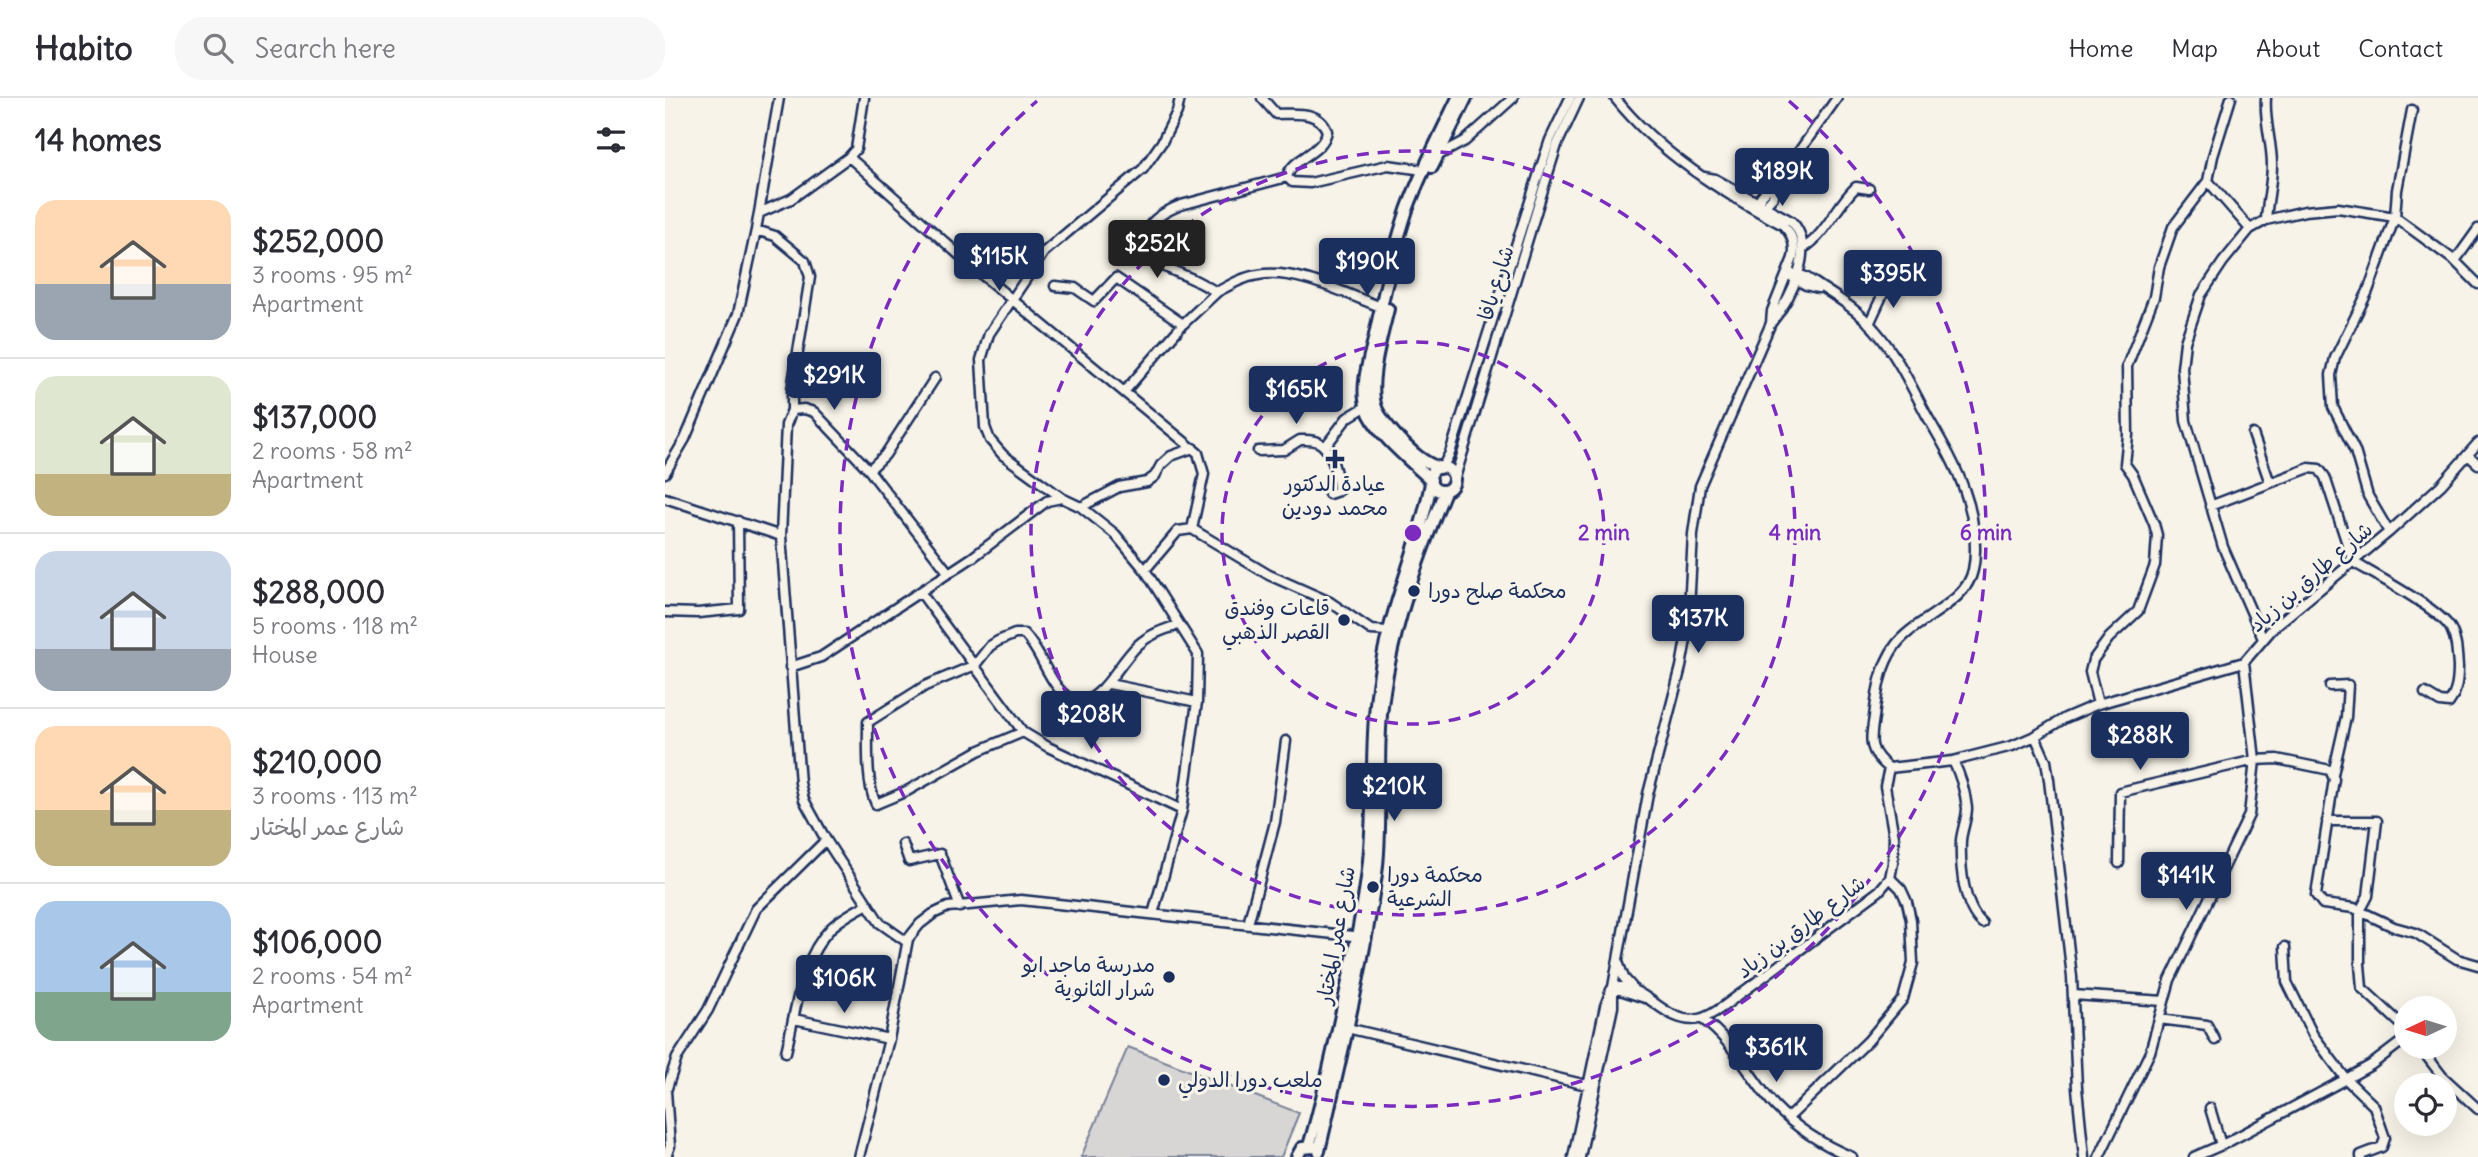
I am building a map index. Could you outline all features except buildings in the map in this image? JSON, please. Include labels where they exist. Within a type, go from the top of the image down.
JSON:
[{"type":"main road","points":[[1458,98],[1430,162],[1397,243],[1365,386],[1367,406],[1373,420],[1436,489],[1445,491],[1451,488],[1454,481],[1452,473],[1425,463],[1385,425],[1376,408],[1374,395],[1378,355],[1402,246],[1430,162],[1466,98]]},
{"type":"main road","points":[[1431,482],[1433,473],[1440,468]]},
{"type":"main road","name":"شارع عمر المختار","points":[[1361,936],[1368,870],[1375,710],[1388,631],[1427,505],[1431,482]]},
{"type":"main road","name":"شارع عمر المختار","points":[[1319,1153],[1342,1027],[1376,871],[1381,716],[1388,665],[1414,574],[1445,491]]},
{"type":"main road","points":[[1297,1157],[1302,1148],[1319,1153]]},
{"type":"street","points":[[665,473],[685,439],[738,314],[779,98]]},
{"type":"street","points":[[759,213],[791,199],[849,158],[856,149],[864,98]]},
{"type":"street","points":[[1153,914],[1182,810],[1197,702],[1198,654],[1145,570],[1115,534],[1081,507],[1062,498],[1003,455],[990,440],[985,427],[981,360],[989,334],[1044,252],[1143,170],[1162,142],[1177,112],[1180,98]]},
{"type":"street","points":[[1262,98],[1276,114],[1312,115],[1320,119],[1327,131],[1323,143],[1289,169],[1287,177]]},
{"type":"street","points":[[1287,177],[1291,182],[1310,183],[1388,165],[1430,162],[1465,141],[1513,98]]},
{"type":"street","points":[[1615,98],[1653,140],[1704,177],[1714,179],[1796,226],[1804,248]]},
{"type":"street","points":[[1760,207],[1766,191],[1778,181],[1837,98]]},
{"type":"street","points":[[2098,704],[2090,672],[2094,660],[2109,638],[2138,611],[2155,565],[2157,535],[2154,524],[2125,464],[2128,435],[2125,382],[2127,363],[2154,297],[2158,267],[2173,228],[2208,180],[2231,98]]},
{"type":"street","points":[[2266,98],[2272,168],[2266,220]]},
{"type":"street","name":"شارع يافا","points":[[1440,468],[1450,453],[1542,162],[1577,99]]},
{"type":"street","name":"شارع يافا","points":[[1454,481],[1557,145],[1577,99]]},
{"type":"street","points":[[2389,532],[2368,496],[2355,451],[2333,407],[2331,375],[2335,358],[2368,291],[2395,217],[2397,190],[2412,110]]},
{"type":"street","points":[[849,158],[1012,299],[1198,453],[1204,474],[1192,529]]},
{"type":"street","points":[[1217,292],[1149,258],[1144,244],[1147,230],[1161,215],[1181,205],[1287,177]]},
{"type":"street","points":[[2208,180],[2250,229]]},
{"type":"street","points":[[1573,1157],[1613,1007],[1613,987],[1648,794],[1681,667],[1688,628],[1693,534],[1700,486],[1771,323],[1779,313],[1804,248],[1814,241],[1856,187],[1869,189]]},
{"type":"street","points":[[1760,207],[1789,231],[1795,250],[1793,275]]},
{"type":"street","points":[[2263,639],[2228,559],[2186,421],[2182,368],[2185,342],[2201,295],[2250,229],[2266,220],[2305,211],[2339,208],[2395,217],[2455,261],[2478,284]]},
{"type":"street","points":[[2455,261],[2478,229]]},
{"type":"street","points":[[756,230],[775,236],[805,261],[810,277],[792,389],[792,410],[786,425],[781,536],[800,783],[804,800],[826,840],[880,923],[907,942]]},
{"type":"street","points":[[1125,391],[1183,324],[1217,292],[1243,279],[1277,273],[1321,284],[1381,307]]},
{"type":"street","points":[[1793,275],[1824,289],[1854,310],[1891,350],[1958,473],[1969,507],[1975,551],[1973,571],[1964,590],[1907,633],[1895,646],[1879,682],[1871,745],[1874,756],[1889,768]]},
{"type":"street","points":[[1055,286],[1075,288],[1094,301],[1116,278],[1183,324]]},
{"type":"street","points":[[1869,324],[1888,283]]},
{"type":"street","points":[[869,470],[885,455],[935,378]]},
{"type":"street","points":[[1325,447],[1347,418],[1367,406]]},
{"type":"street","points":[[792,410],[814,412],[869,470],[948,572]]},
{"type":"street","points":[[2253,434],[2270,483]]},
{"type":"street","points":[[1258,451],[1284,450],[1300,440],[1316,441],[1325,447],[1338,477],[1338,491],[1329,494]]},
{"type":"street","name":"شارع طارق بن زياد","points":[[1702,1019],[1724,1006],[1879,891],[1889,878],[1893,863],[1894,837],[1885,786],[1889,768],[1953,761],[2012,746],[2098,704],[2244,662],[2293,610],[2389,532],[2441,485],[2478,443]]},
{"type":"street","points":[[1081,507],[1119,487],[1147,482],[1171,456],[1193,448]]},
{"type":"street","points":[[2468,455],[2478,464]]},
{"type":"street","points":[[2210,506],[2309,468],[2319,469],[2325,477],[2353,562],[2401,589],[2450,627],[2457,647],[2458,676],[2455,694],[2449,702],[2440,702],[2425,693]]},
{"type":"street","points":[[665,498],[781,536]]},
{"type":"street","points":[[790,667],[821,657],[921,593],[1047,501],[1062,498]]},
{"type":"street","points":[[665,612],[698,613],[740,609],[738,521]]},
{"type":"street","points":[[1145,570],[1178,531],[1192,529],[1269,575],[1330,602],[1371,630],[1388,631]]},
{"type":"street","points":[[921,593],[1023,732],[1048,747],[1182,810]]},
{"type":"street","points":[[1023,732],[978,751],[907,791],[876,804],[870,775],[869,722],[925,687],[975,665],[989,646],[1022,633],[1028,637],[1058,687],[1075,702],[1083,703],[1109,684],[1127,656],[1139,644],[1153,634],[1178,625]]},
{"type":"street","points":[[2099,1157],[2142,1071],[2170,980],[2247,822],[2255,760],[2244,662]]},
{"type":"street","points":[[1109,684],[1197,702]]},
{"type":"street","points":[[2330,686],[2349,685],[2316,895],[2319,901],[2325,905],[2354,908],[2394,927],[2416,933],[2457,959],[2478,965]]},
{"type":"street","points":[[2035,736],[2042,748],[2048,771],[2073,995],[2077,1088],[2084,1157]]},
{"type":"street","points":[[1248,924],[1275,822],[1286,741]]},
{"type":"street","points":[[2119,863],[2120,792],[2255,760],[2277,759],[2327,768],[2333,774]]},
{"type":"street","points":[[1953,761],[1961,776],[1966,806],[1961,842],[1969,902],[1982,923]]},
{"type":"street","points":[[2327,821],[2377,821],[2368,896],[2360,912],[2360,964],[2363,988],[2394,1017]]},
{"type":"street","points":[[666,1157],[670,1146],[666,1091],[677,1058],[708,1010],[757,909],[826,840]]},
{"type":"street","points":[[903,844],[909,861],[940,854],[960,907]]},
{"type":"street","points":[[1788,1118],[1868,1041],[1903,999],[1913,963],[1911,920],[1901,889],[1889,878]]},
{"type":"street","points":[[859,1157],[888,1039],[907,942],[920,924],[948,907],[1021,900],[1361,936]]},
{"type":"street","points":[[786,1052],[813,952],[831,928],[868,904]]},
{"type":"street","points":[[2285,947],[2287,982],[2313,1035],[2346,1079],[2374,1106],[2385,1138],[2382,1147],[2361,1157]]},
{"type":"street","points":[[1618,960],[1631,991]]},
{"type":"street","points":[[1613,987],[1631,991],[1681,1018],[1702,1019],[1722,1035],[1776,1107],[1806,1134],[1833,1153],[1852,1157]]},
{"type":"street","points":[[1580,1157],[1605,1006],[1613,987]]},
{"type":"street","points":[[1613,1007],[1631,991]]},
{"type":"street","points":[[2073,995],[2164,1001]]},
{"type":"street","points":[[794,1019],[888,1039]]},
{"type":"street","points":[[2159,1019],[2207,1025],[2215,1040]]},
{"type":"street","points":[[1342,1027],[1592,1086]]},
{"type":"street","points":[[2195,1157],[2346,1079],[2394,1049]]},
{"type":"street","points":[[2429,1059],[2442,1076],[2478,1109]]},
{"type":"street","points":[[2210,1108],[2221,1145]]},
{"type":"shaded area","name":"ملعب دورا الدولي","points":[[1128,1047],[1299,1113],[1281,1157],[1081,1157]]},
{"type":"place","name":"عيادة الدكتور محمد دودين","points":[[1335,459]]},
{"type":"place","name":"محكمة صلح دورا","points":[[1414,591]]},
{"type":"place","name":"قاعات وفندق القصر الذهبي","points":[[1344,620]]},
{"type":"place","name":"محكمة دورا الشرعية","points":[[1373,887]]},
{"type":"place","name":"مدرسة ماجد ابو شرار الثانوية","points":[[1169,977]]},
{"type":"place","name":"ملعب دورا الدولي","points":[[1164,1080]]}]
